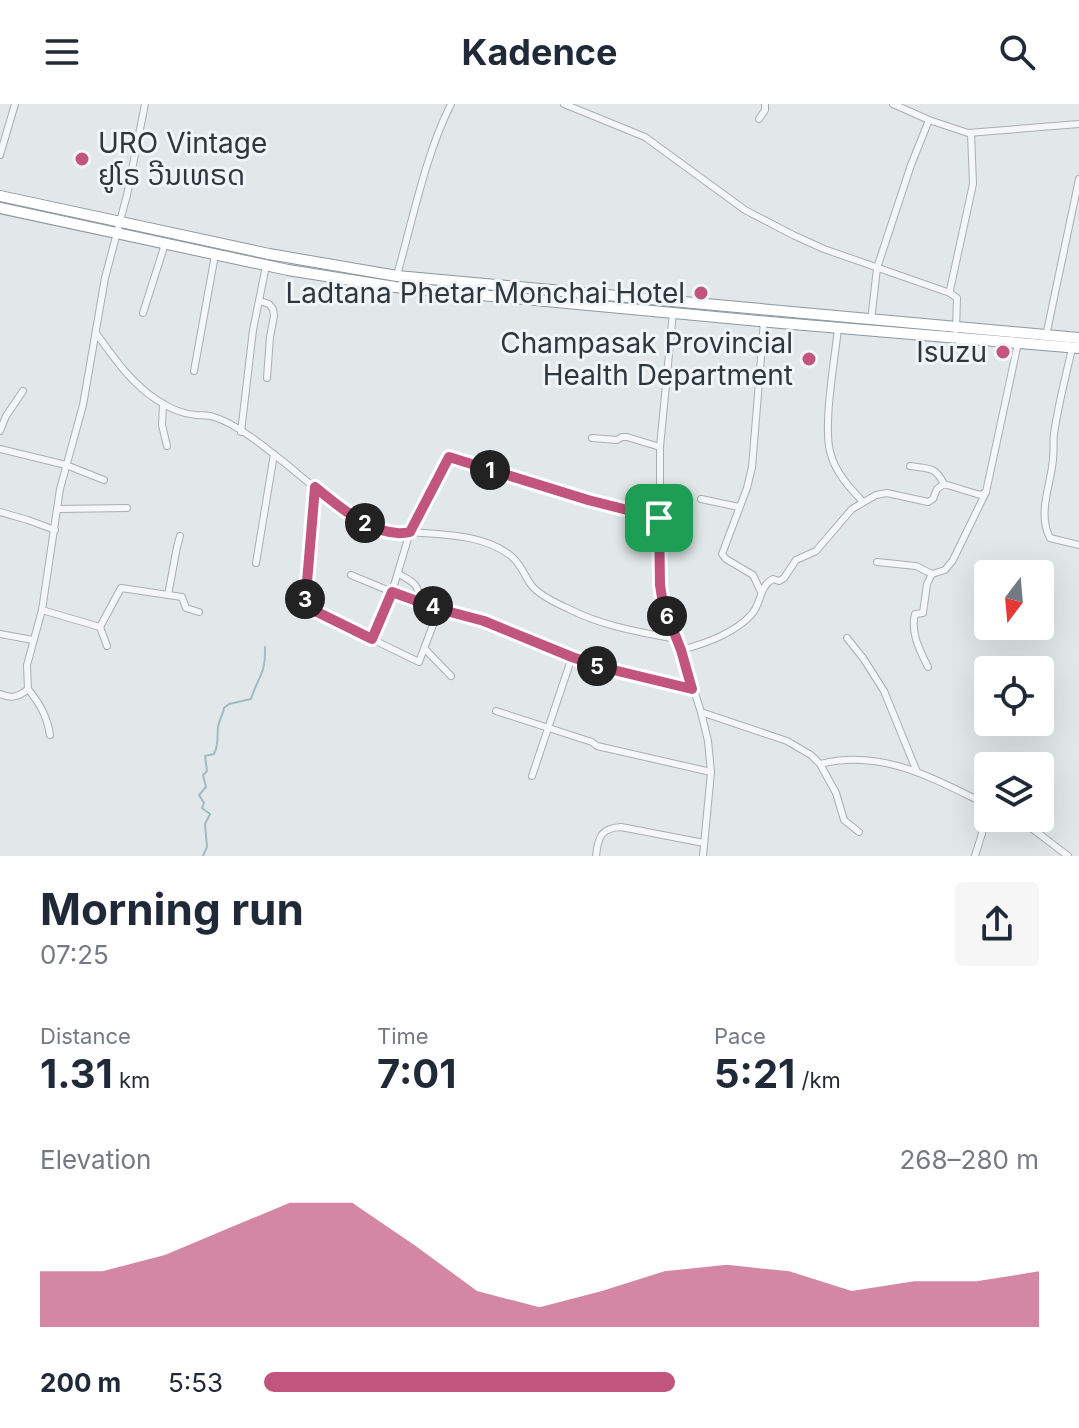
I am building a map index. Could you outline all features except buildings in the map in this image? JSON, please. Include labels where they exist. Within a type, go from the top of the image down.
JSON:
[{"type":"highway","points":[[0,196],[396,282],[674,300],[1077,345]]},
{"type":"highway","points":[[0,208],[288,270],[838,328],[956,332],[1018,343],[1046,340]]},
{"type":"highway","points":[[288,270],[291,258]]},
{"type":"street","points":[[0,155],[15,104]]},
{"type":"street","points":[[50,735],[41,705],[28,689],[27,665],[42,610],[66,465],[83,405],[105,278],[121,222],[145,104]]},
{"type":"street","points":[[396,282],[430,157],[451,104]]},
{"type":"street","points":[[555,104],[564,104],[645,137],[732,201],[773,225],[824,249],[950,293],[957,298],[956,332]]},
{"type":"street","points":[[759,119],[765,104]]},
{"type":"street","points":[[893,104],[929,120],[971,133],[1079,124]]},
{"type":"street","points":[[871,321],[877,268],[929,120]]},
{"type":"street","points":[[950,293],[973,184],[971,133]]},
{"type":"street","points":[[1046,340],[1079,179]]},
{"type":"street","points":[[143,313],[165,244]]},
{"type":"street","points":[[194,371],[215,255]]},
{"type":"street","points":[[241,432],[253,330],[266,266]]},
{"type":"street","points":[[674,300],[660,447],[660,585],[663,604],[681,650],[708,741],[711,772],[703,856]]},
{"type":"street","points":[[260,301],[269,304],[274,316],[267,378]]},
{"type":"street","points":[[761,592],[753,575],[722,554],[752,467],[764,321]]},
{"type":"street","points":[[838,328],[829,419],[830,454],[847,485],[863,502]]},
{"type":"street","points":[[96,333],[134,382],[163,404],[176,411],[220,419],[274,454],[359,520],[394,533],[460,537],[499,548],[513,557],[533,587],[569,610],[609,624],[676,639]]},
{"type":"street","points":[[877,562],[916,566],[932,574],[945,570],[953,560],[986,492],[1018,343]]},
{"type":"street","points":[[1077,345],[1053,436],[1045,529],[1050,538],[1079,545]]},
{"type":"street","points":[[0,431],[23,391]]},
{"type":"street","points":[[163,404],[162,431],[167,446]]},
{"type":"street","points":[[592,438],[617,440],[627,437],[660,447]]},
{"type":"street","points":[[0,449],[66,465],[104,480]]},
{"type":"street","points":[[256,563],[274,454]]},
{"type":"street","points":[[372,639],[399,574],[410,532],[449,457],[659,518]]},
{"type":"street","points":[[910,466],[939,473],[944,484],[981,495],[986,492]]},
{"type":"street","points":[[681,650],[702,645],[751,616],[768,581],[784,578],[796,560],[816,551],[852,509],[863,502],[887,493],[928,502],[944,484]]},
{"type":"street","points":[[315,487],[305,606],[419,662],[439,609]]},
{"type":"street","points":[[701,499],[739,507]]},
{"type":"street","points":[[58,509],[127,508]]},
{"type":"street","points":[[0,512],[55,530]]},
{"type":"street","points":[[168,595],[180,536]]},
{"type":"street","points":[[399,574],[414,583],[419,590],[419,600]]},
{"type":"street","points":[[928,667],[913,627],[915,614],[923,613],[927,584],[932,574]]},
{"type":"street","points":[[351,575],[439,609],[484,621],[601,667],[692,689]]},
{"type":"street","points":[[107,646],[100,627],[121,588],[182,597],[186,608],[199,612]]},
{"type":"street","points":[[42,610],[100,627]]},
{"type":"street","points":[[0,634],[33,640]]},
{"type":"street","points":[[847,638],[884,691],[917,772]]},
{"type":"street","points":[[425,649],[451,676]]},
{"type":"street","points":[[532,776],[572,657]]},
{"type":"street","points":[[0,694],[16,697],[28,689]]},
{"type":"street","points":[[496,711],[548,726],[597,746],[711,772]]},
{"type":"street","points":[[701,712],[797,746],[820,764],[836,793],[844,820],[859,832]]},
{"type":"street","points":[[820,764],[860,758],[903,766],[974,798]]},
{"type":"street","points":[[596,856],[600,838],[611,828],[621,827],[704,843]]},
{"type":"street","points":[[977,855],[983,832]]},
{"type":"street","points":[[1037,832],[1068,856]]},
{"type":"waterway","points":[[203,856],[207,847],[205,824],[210,814],[202,808],[204,803],[199,795],[206,787],[203,775],[207,771],[205,756],[214,754],[216,750],[224,708],[251,699],[263,670],[265,647]]},
{"type":"place","name":"URO Vintage ຢູໂຣ ວີນເທຣດ","points":[[82,159]]},
{"type":"place","name":"Ladtana Phetar Monchai Hotel","points":[[701,293]]},
{"type":"place","name":"Isuzu","points":[[1003,352]]},
{"type":"place","name":"Champasak Provincial Health Department","points":[[809,359]]},
{"type":"route","points":[[449,457],[588,500],[659,518],[663,604],[692,689],[601,667],[484,621],[392,592],[372,639],[308,608],[304,603],[315,487],[359,520],[404,534],[410,532],[449,457]]}]
